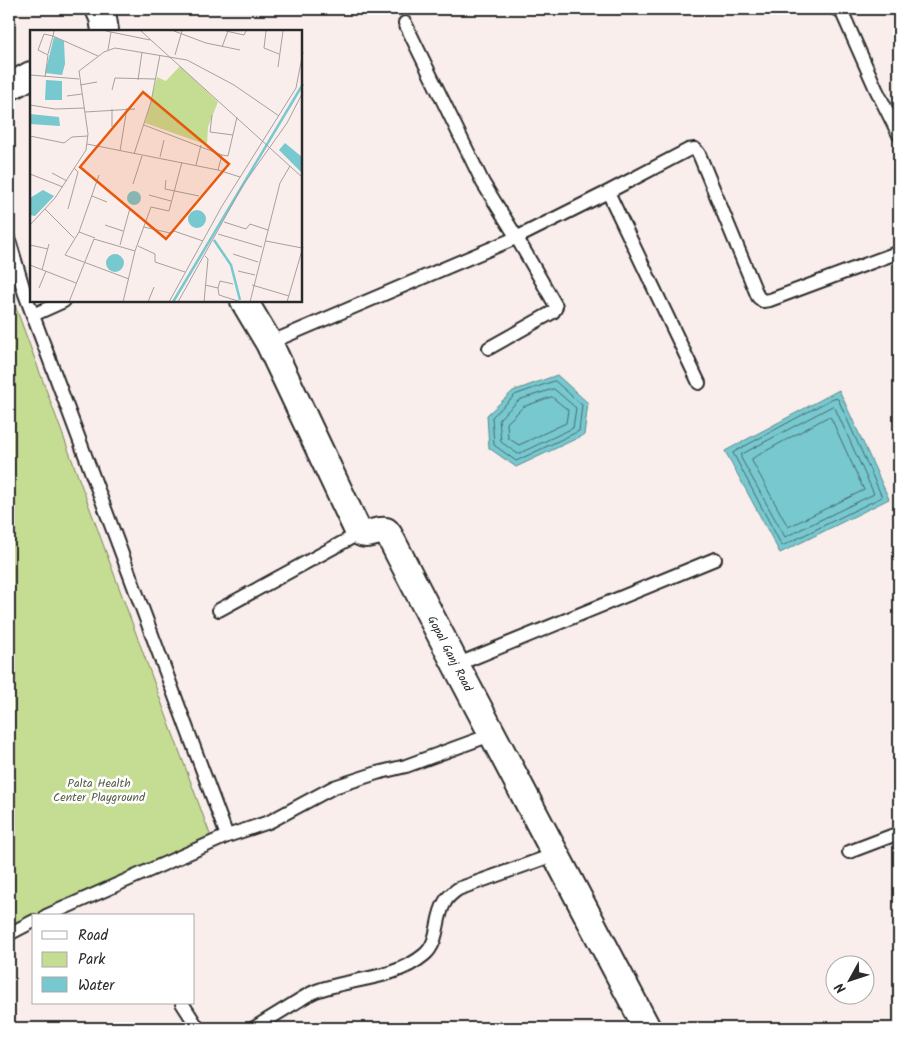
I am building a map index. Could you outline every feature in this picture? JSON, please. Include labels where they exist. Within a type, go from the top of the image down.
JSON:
[{"type":"street","points":[[99,9],[105,30]]},
{"type":"street","points":[[9,88],[30,76]]},
{"type":"street","points":[[245,302],[268,343],[360,533]]},
{"type":"street","name":"Gopal Ganj Road","points":[[360,533],[365,535],[381,530],[386,531],[389,535],[647,1028]]},
{"type":"lane","points":[[840,9],[899,135]]},
{"type":"lane","points":[[405,23],[483,184],[556,306],[553,312],[489,348]]},
{"type":"lane","points":[[268,343],[517,238],[688,150],[695,149],[699,154],[758,297],[763,301],[899,252]]},
{"type":"lane","points":[[608,192],[698,383]]},
{"type":"lane","points":[[9,240],[25,294],[227,836]]},
{"type":"lane","points":[[33,315],[62,302]]},
{"type":"lane","points":[[218,610],[360,533]]},
{"type":"lane","points":[[456,665],[715,558]]},
{"type":"lane","points":[[51,914],[227,836],[269,822],[334,787],[406,766],[492,733]]},
{"type":"lane","points":[[849,852],[899,833]]},
{"type":"lane","points":[[254,1028],[313,992],[326,987],[400,970],[431,948],[443,904],[448,896],[458,889],[556,854]]},
{"type":"lane","points":[[9,934],[32,922]]},
{"type":"lane","points":[[183,1004],[198,1028]]},
{"type":"green space","name":"Palta Health Center Playground","points":[[9,289],[211,837],[53,914],[32,914],[32,918],[9,936]]},
{"type":"water","points":[[557,375],[588,403],[584,435],[516,467],[489,448],[487,415],[513,391]]},
{"type":"water","points":[[839,390],[889,499],[780,553],[725,451]]}]
